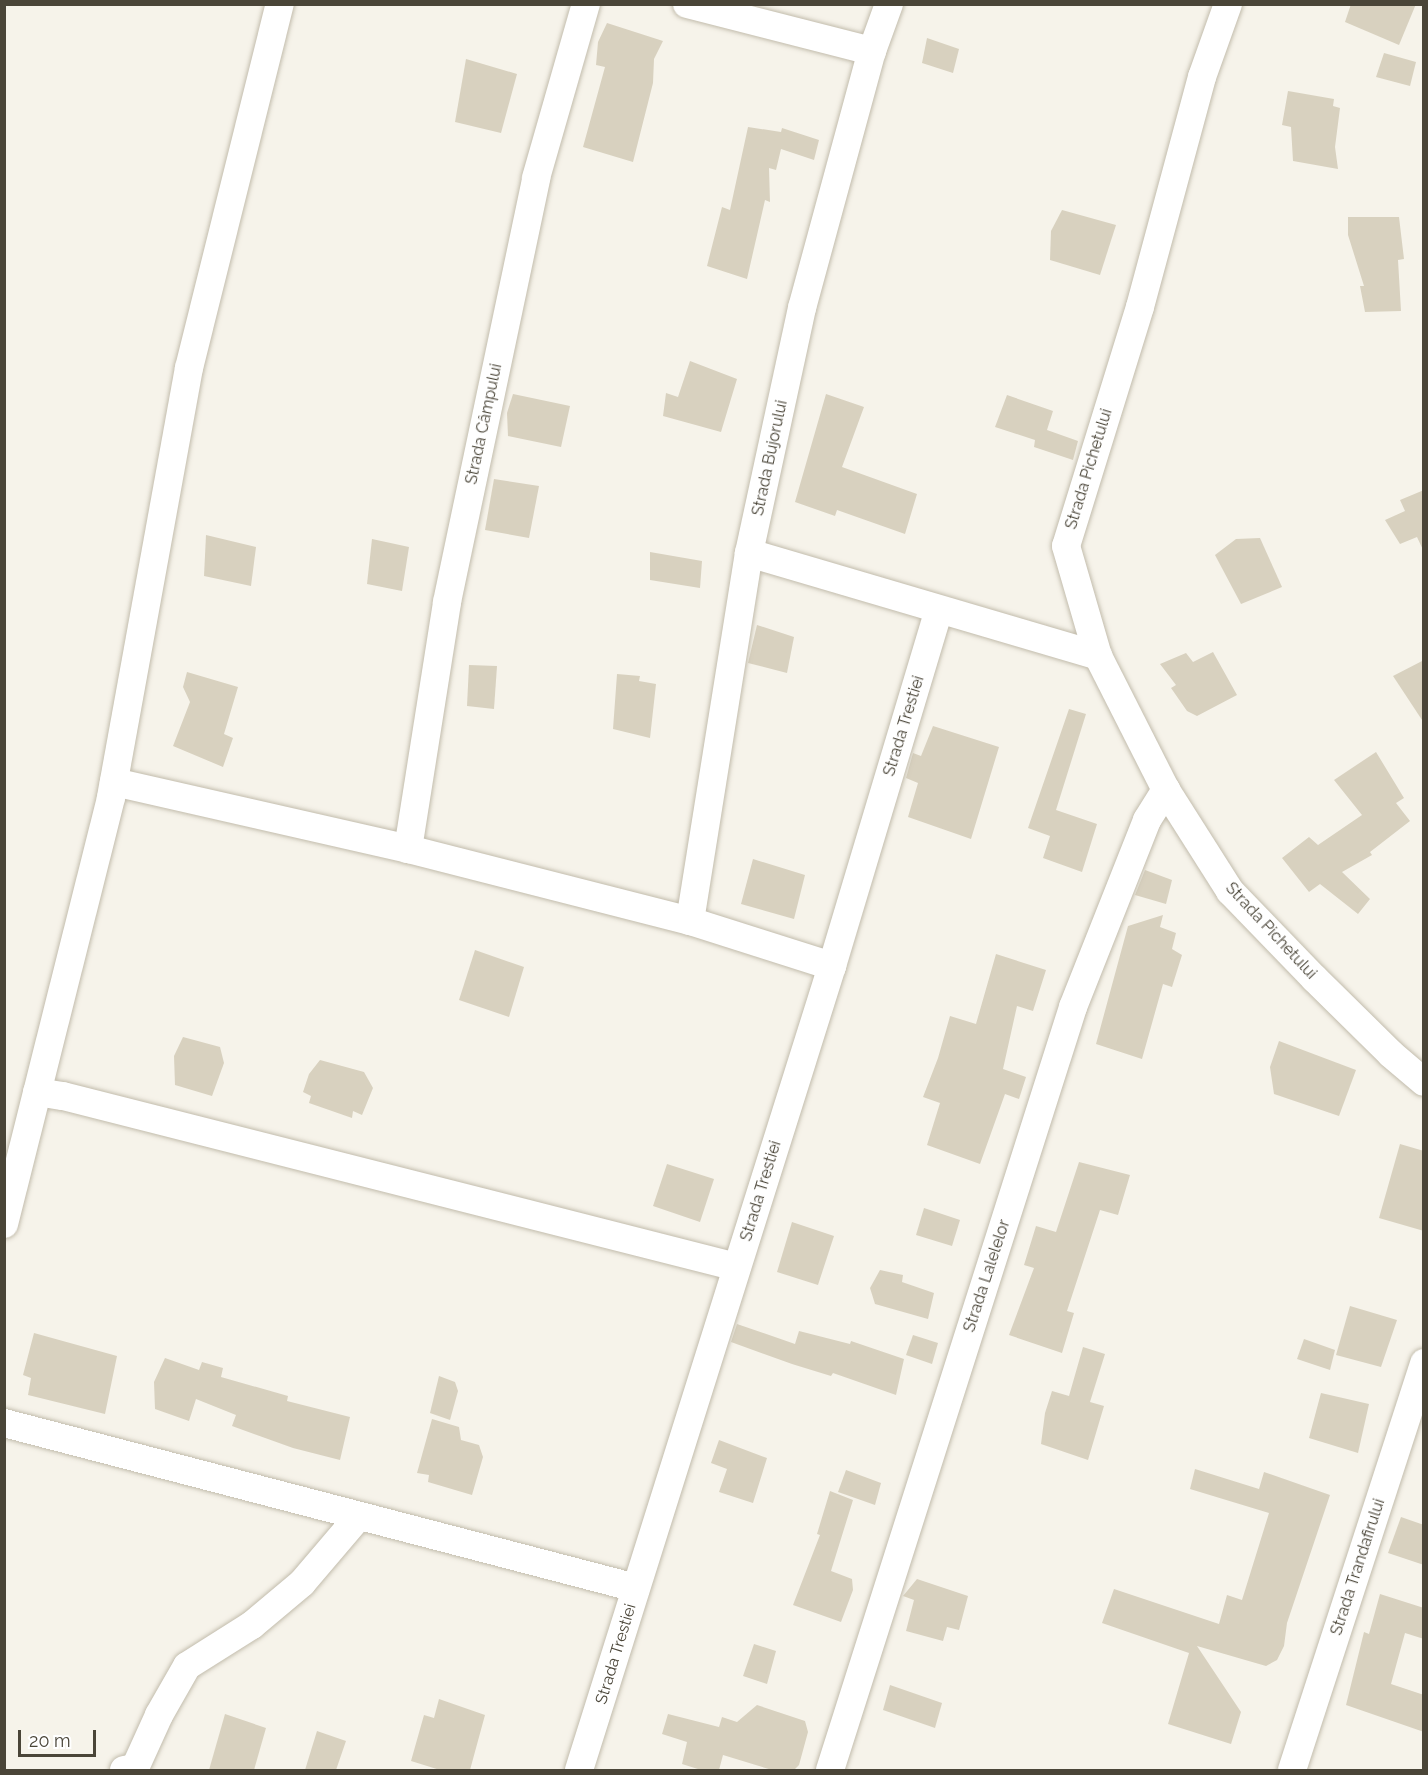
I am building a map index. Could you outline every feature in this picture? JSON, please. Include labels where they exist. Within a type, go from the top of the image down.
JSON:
[{"type":"street","points":[[4,1224],[114,782],[189,368],[280,4]]},
{"type":"street","name":"Strada Câmpului","points":[[408,849],[447,602],[536,178],[586,4]]},
{"type":"street","points":[[687,4],[872,51]]},
{"type":"street","name":"Strada Bujorului","points":[[690,921],[749,553],[802,308],[872,51],[889,4]]},
{"type":"street","name":"Strada Pichetului","points":[[1227,4],[1202,77],[1140,308],[1066,546],[1098,656],[1166,790],[1230,891],[1329,993],[1424,1082]]},
{"type":"street","points":[[749,553],[1098,656]]},
{"type":"street","name":"Strada Trestiei","points":[[579,1770],[832,966],[939,610]]},
{"type":"street","points":[[114,782],[408,849],[690,921],[832,966]]},
{"type":"street","name":"Strada Lalelelor","points":[[830,1770],[1073,1007],[1147,820],[1166,790]]},
{"type":"street","points":[[37,1092],[74,1098],[737,1268]]},
{"type":"street","name":"Strada Trandafirului","points":[[1292,1770],[1424,1363]]},
{"type":"street","points":[[4,1423],[636,1588]]},
{"type":"street","points":[[132,1770],[159,1715],[187,1666],[252,1625],[302,1583],[359,1516]]},
{"type":"building","points":[[1351,4],[1416,4],[1399,45],[1345,22]]},
{"type":"building","points":[[607,23],[663,41],[654,59],[653,83],[633,162],[583,147],[605,67],[596,65],[598,42]]},
{"type":"building","points":[[927,38],[959,49],[953,73],[922,63]]},
{"type":"building","points":[[1384,53],[1416,62],[1410,86],[1376,77]]},
{"type":"building","points":[[466,59],[517,74],[501,133],[455,122]]},
{"type":"building","points":[[1288,91],[1334,99],[1333,106],[1340,108],[1335,147],[1338,169],[1293,161],[1291,127],[1282,125]]},
{"type":"building","points":[[748,127],[781,132],[782,128],[819,140],[814,160],[781,149],[776,170],[769,168],[770,202],[765,200],[747,279],[707,266],[722,207],[730,210]]},
{"type":"building","points":[[1062,210],[1116,225],[1100,275],[1050,260],[1051,231]]},
{"type":"building","points":[[1348,217],[1399,217],[1404,259],[1398,260],[1401,311],[1365,312],[1360,286],[1364,286],[1348,235]]},
{"type":"building","points":[[690,361],[737,379],[721,432],[663,416],[666,393],[678,397]]},
{"type":"building","points":[[513,394],[570,406],[561,447],[508,436],[507,413]]},
{"type":"building","points":[[826,394],[864,407],[842,467],[917,494],[905,534],[837,510],[835,516],[795,502]]},
{"type":"building","points":[[1007,395],[1053,411],[1047,430],[1078,441],[1073,460],[1034,447],[1035,440],[995,427]]},
{"type":"building","points":[[494,479],[539,486],[529,538],[485,530]]},
{"type":"building","points":[[1424,490],[1424,552],[1417,537],[1400,544],[1385,520],[1405,511],[1400,500]]},
{"type":"building","points":[[206,535],[256,547],[251,586],[204,576]]},
{"type":"building","points":[[1260,538],[1282,587],[1241,604],[1215,555],[1236,539]]},
{"type":"building","points":[[372,539],[409,547],[402,591],[367,584]]},
{"type":"building","points":[[650,552],[702,561],[700,588],[650,580]]},
{"type":"building","points":[[757,625],[794,637],[787,673],[748,663]]},
{"type":"building","points":[[1213,652],[1237,695],[1197,716],[1187,711],[1171,688],[1176,685],[1160,664],[1186,653],[1193,662]]},
{"type":"building","points":[[1424,660],[1424,723],[1393,676]]},
{"type":"building","points":[[469,665],[497,666],[494,709],[467,706]]},
{"type":"building","points":[[187,672],[238,687],[224,734],[233,738],[223,767],[173,746],[190,702],[183,687]]},
{"type":"building","points":[[617,674],[640,676],[639,681],[656,684],[650,738],[613,729]]},
{"type":"building","points":[[1069,709],[1086,714],[1056,810],[1097,824],[1082,872],[1043,858],[1050,836],[1028,828]]},
{"type":"building","points":[[933,726],[999,747],[971,839],[908,817],[918,783],[906,778],[913,753],[921,756]]},
{"type":"building","points":[[1376,752],[1404,798],[1396,803],[1410,821],[1370,852],[1372,855],[1342,872],[1370,899],[1358,914],[1320,884],[1309,892],[1282,858],[1309,837],[1318,845],[1362,815],[1334,780]]},
{"type":"building","points":[[753,859],[805,875],[794,919],[741,904]]},
{"type":"building","points":[[1145,870],[1172,880],[1166,904],[1135,895]]},
{"type":"building","points":[[1163,915],[1160,927],[1176,933],[1172,949],[1182,955],[1172,987],[1163,984],[1142,1059],[1096,1044],[1128,926]]},
{"type":"building","points":[[475,950],[524,967],[509,1017],[459,1000]]},
{"type":"building","points":[[996,954],[1046,970],[1033,1011],[1017,1006],[1003,1069],[1026,1077],[1019,1099],[1005,1094],[980,1164],[927,1145],[940,1103],[923,1097],[938,1058],[950,1016],[976,1024]]},
{"type":"building","points":[[183,1037],[220,1047],[224,1063],[212,1096],[175,1085],[174,1056]]},
{"type":"building","points":[[1279,1041],[1356,1070],[1339,1116],[1274,1094],[1270,1067]]},
{"type":"building","points":[[320,1060],[364,1072],[373,1088],[362,1115],[353,1111],[352,1118],[309,1103],[311,1096],[303,1092],[309,1074]]},
{"type":"building","points":[[1400,1144],[1424,1151],[1424,1231],[1379,1218]]},
{"type":"building","points":[[1079,1162],[1130,1175],[1118,1215],[1100,1210],[1067,1311],[1074,1313],[1062,1353],[1009,1335],[1034,1268],[1024,1265],[1036,1226],[1056,1232]]},
{"type":"building","points":[[667,1164],[714,1179],[700,1222],[653,1206]]},
{"type":"building","points":[[924,1208],[960,1220],[952,1246],[916,1235]]},
{"type":"building","points":[[792,1222],[834,1236],[818,1285],[777,1272]]},
{"type":"building","points":[[880,1270],[903,1275],[902,1282],[934,1293],[928,1319],[875,1304],[870,1288]]},
{"type":"building","points":[[1350,1306],[1397,1320],[1381,1367],[1336,1355]]},
{"type":"building","points":[[737,1324],[795,1344],[799,1331],[850,1344],[851,1341],[904,1359],[896,1395],[833,1373],[831,1376],[792,1364],[731,1342]]},
{"type":"building","points":[[34,1333],[117,1356],[105,1414],[28,1395],[31,1378],[23,1375]]},
{"type":"building","points":[[913,1335],[938,1343],[932,1364],[906,1355]]},
{"type":"building","points":[[1304,1339],[1335,1350],[1330,1370],[1297,1359]]},
{"type":"building","points":[[1083,1347],[1105,1354],[1090,1402],[1104,1406],[1088,1460],[1041,1444],[1045,1413],[1052,1391],[1069,1396]]},
{"type":"building","points":[[165,1358],[199,1370],[202,1362],[223,1368],[221,1377],[288,1396],[287,1401],[350,1417],[340,1460],[293,1448],[232,1426],[236,1415],[196,1399],[189,1421],[155,1409],[154,1382]]},
{"type":"building","points":[[439,1376],[455,1382],[458,1391],[450,1420],[430,1413]]},
{"type":"building","points":[[1321,1393],[1369,1404],[1358,1453],[1309,1438]]},
{"type":"building","points":[[432,1419],[459,1427],[461,1440],[479,1445],[483,1457],[472,1495],[428,1482],[429,1475],[417,1473]]},
{"type":"building","points":[[719,1440],[767,1458],[753,1503],[719,1492],[727,1469],[711,1463]]},
{"type":"building","points":[[1195,1469],[1259,1489],[1264,1472],[1330,1495],[1287,1623],[1284,1646],[1277,1660],[1266,1666],[1197,1646],[1241,1712],[1231,1744],[1168,1724],[1189,1653],[1102,1623],[1114,1589],[1219,1624],[1227,1595],[1242,1600],[1269,1513],[1190,1489]]},
{"type":"building","points":[[846,1470],[881,1483],[875,1505],[838,1492]]},
{"type":"building","points":[[830,1491],[853,1500],[831,1571],[852,1579],[853,1590],[841,1622],[793,1605],[820,1535],[817,1534]]},
{"type":"building","points":[[1401,1517],[1424,1525],[1424,1565],[1388,1553]]},
{"type":"building","points":[[917,1579],[968,1596],[959,1630],[947,1627],[943,1641],[906,1631],[914,1600],[903,1596]]},
{"type":"building","points":[[1380,1594],[1424,1608],[1424,1639],[1405,1633],[1391,1684],[1424,1695],[1424,1732],[1346,1705],[1364,1632],[1369,1634]]},
{"type":"building","points":[[754,1644],[776,1651],[767,1684],[743,1676]]},
{"type":"building","points":[[890,1685],[942,1703],[935,1728],[883,1710]]},
{"type":"building","points":[[439,1699],[485,1715],[470,1770],[440,1770],[411,1761],[424,1715],[434,1718]]},
{"type":"building","points":[[757,1705],[805,1721],[808,1732],[799,1765],[794,1770],[772,1770],[723,1755],[719,1770],[701,1770],[682,1764],[687,1742],[662,1734],[668,1714],[719,1727],[722,1717],[737,1722]]},
{"type":"building","points":[[225,1714],[266,1728],[254,1770],[209,1770]]},
{"type":"building","points":[[317,1731],[346,1741],[336,1770],[305,1770]]}]
